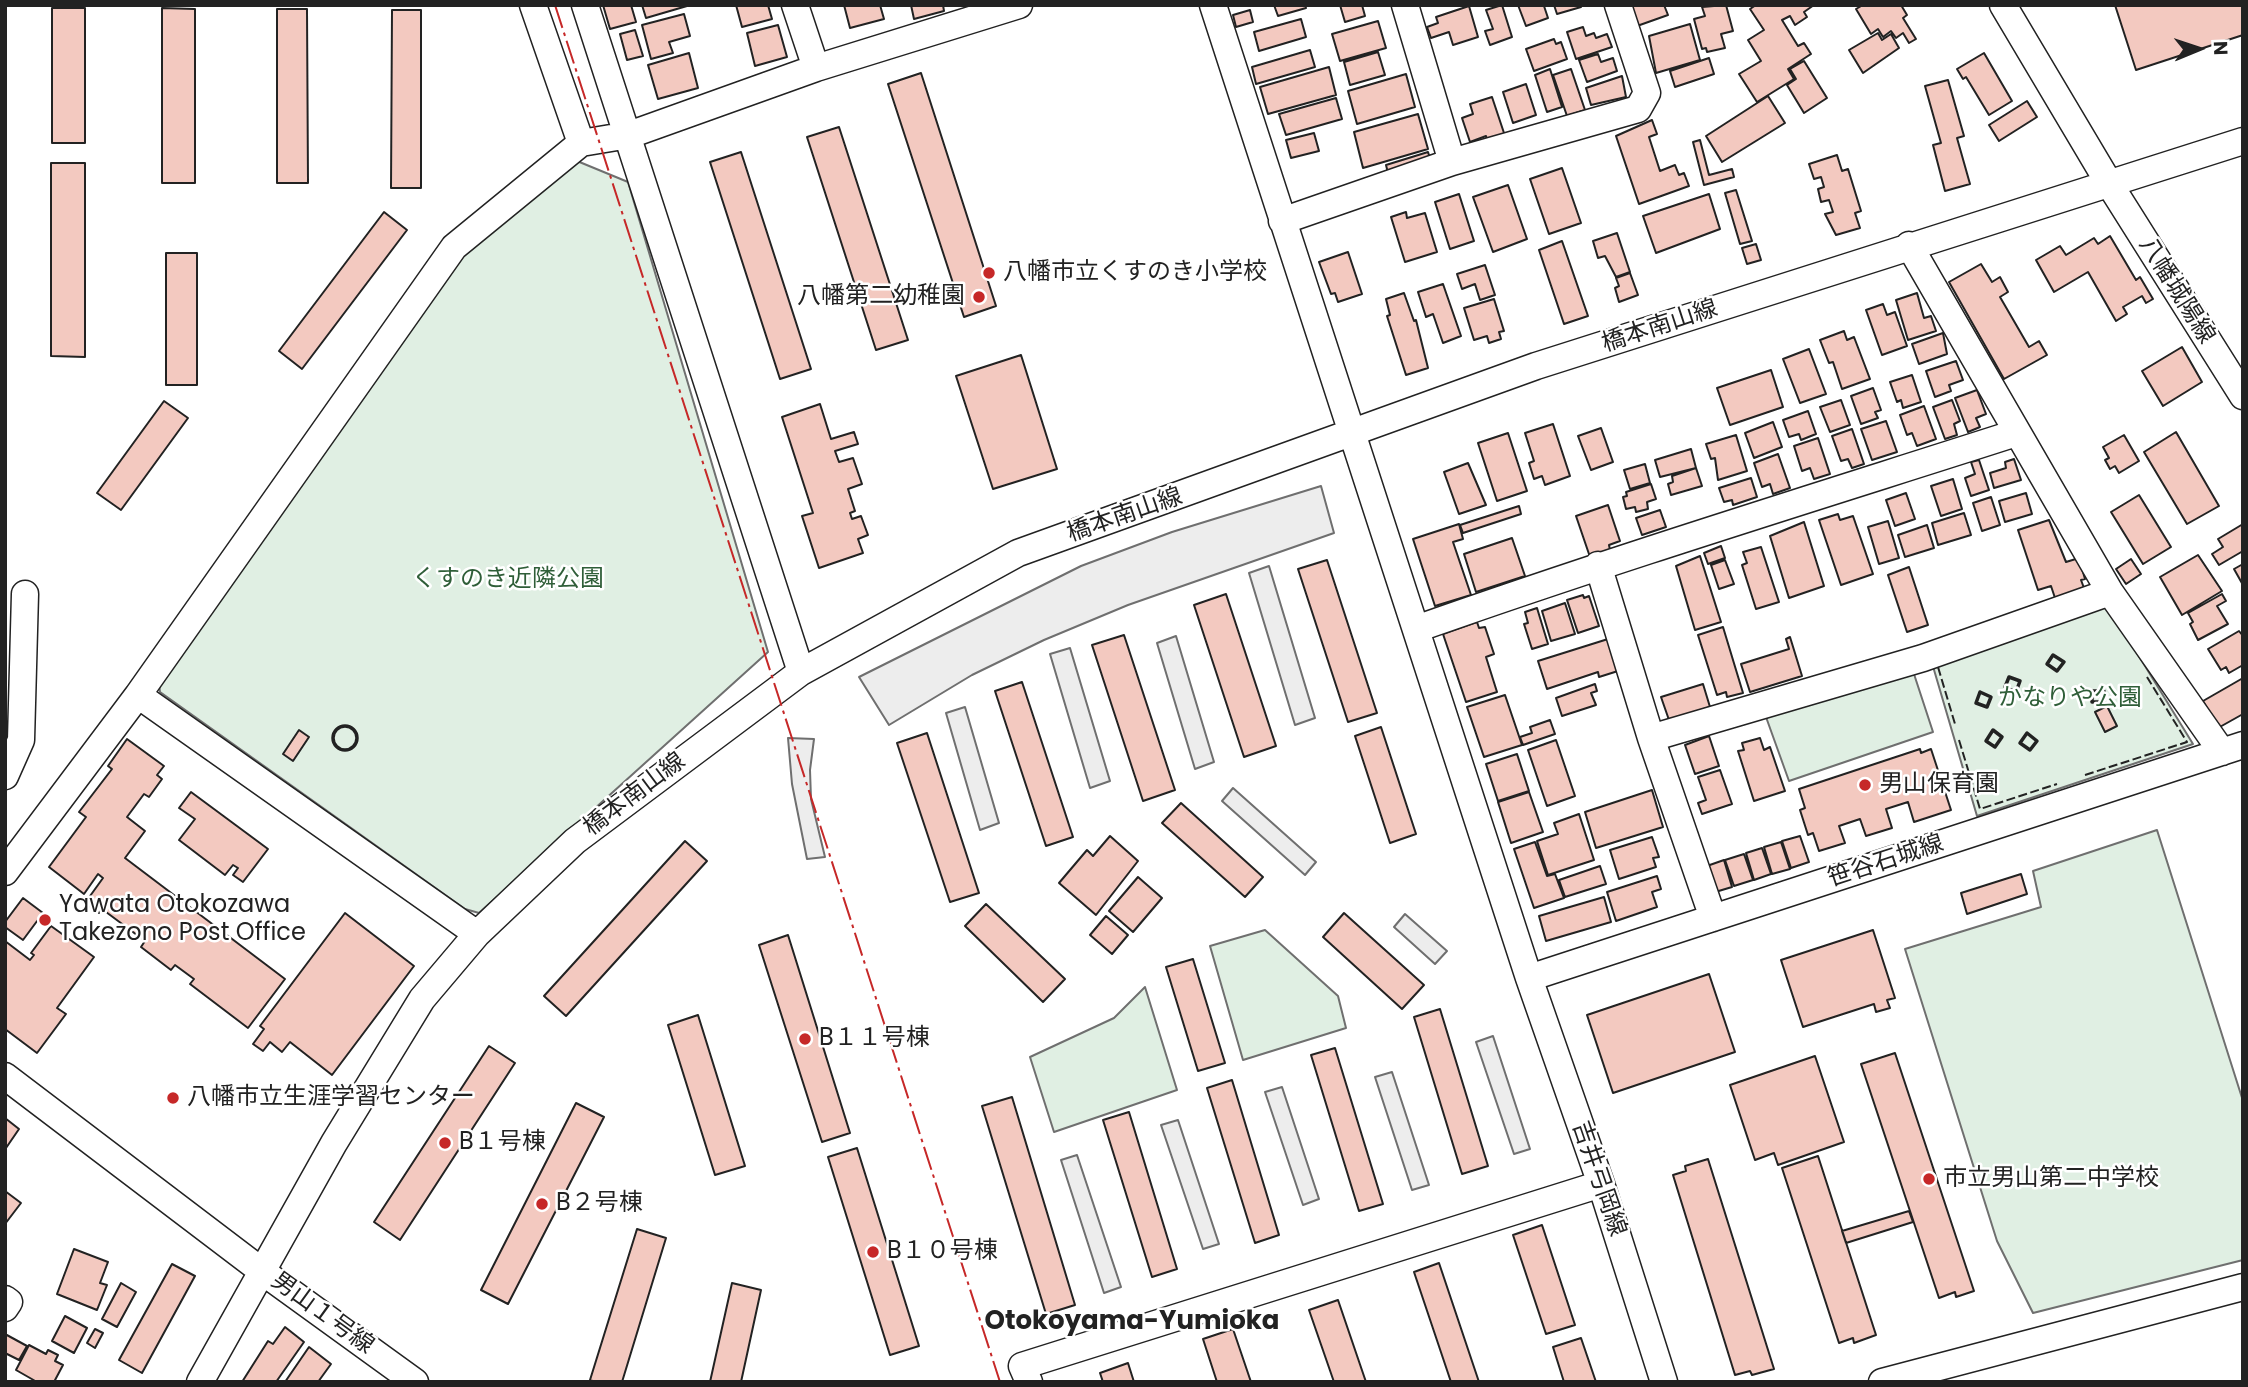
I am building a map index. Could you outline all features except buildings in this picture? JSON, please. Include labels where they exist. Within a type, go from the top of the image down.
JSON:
[{"type":"street","points":[[533,5],[581,143]]},
{"type":"street","points":[[585,5],[801,672]]},
{"type":"street","points":[[795,5],[816,68]]},
{"type":"street","name":"吉井弓岡線","points":[[1213,5],[1529,978],[1601,1184],[1664,1382]]},
{"type":"street","points":[[1405,5],[1452,162]]},
{"type":"street","points":[[1282,221],[1452,162],[1638,109],[1647,93],[1618,5]]},
{"type":"street","name":"八幡城陽線","points":[[2003,5],[2110,185],[2243,396]]},
{"type":"street","points":[[5,872],[138,695],[454,247],[581,143],[629,135],[816,68],[1007,7]]},
{"type":"street","name":"橋本南山線","points":[[200,1382],[334,1143],[422,999],[477,934],[575,841],[801,672],[1018,553],[1536,366],[1909,245],[2110,185],[2243,141]]},
{"type":"street","points":[[1909,245],[2110,592],[2232,749]]},
{"type":"street","points":[[1416,629],[1598,565],[1748,521],[2016,433]]},
{"type":"street","points":[[1598,565],[1651,738],[1713,918]]},
{"type":"street","points":[[1651,738],[1923,658],[2110,592]]},
{"type":"street","points":[[5,776],[21,740],[25,594]]},
{"type":"street","points":[[138,695],[477,934]]},
{"type":"street","name":"笹谷石城線","points":[[1529,978],[2232,749]]},
{"type":"street","name":"男山１号線","points":[[5,1076],[263,1272],[415,1382]]},
{"type":"street","points":[[1025,1374],[1601,1184]]},
{"type":"street","points":[[1882,1382],[2243,1287]]},
{"type":"street","points":[[5,1299],[9,1302],[5,1308]]},
{"type":"green space","name":"くすのき近隣公園","points":[[577,161],[628,182],[768,652],[479,913],[465,909],[160,692],[158,676],[464,254]]},
{"type":"green space","name":"かなりや公園","points":[[2105,601],[2193,744],[1977,816],[1932,663]]},
{"type":"green space","points":[[1913,671],[1933,732],[1789,781],[1766,717]]},
{"type":"green space","points":[[2157,830],[2243,1101],[2243,1260],[2033,1313],[1997,1241],[1905,949],[2041,907],[2033,871]]},
{"type":"green space","points":[[1265,930],[1338,996],[1346,1028],[1243,1060],[1210,946]]},
{"type":"green space","points":[[1145,987],[1177,1090],[1054,1132],[1030,1057],[1114,1018]]},
{"type":"shaded area","points":[[1321,486],[1334,533],[1128,605],[1044,640],[972,675],[889,725],[859,677],[1081,566],[1172,532]]},
{"type":"shaded area","points":[[1269,566],[1315,718],[1295,725],[1249,573]]},
{"type":"shaded area","points":[[1176,636],[1214,762],[1195,769],[1157,643]]},
{"type":"shaded area","points":[[1070,648],[1110,781],[1090,788],[1050,654]]},
{"type":"shaded area","points":[[965,707],[999,823],[980,830],[946,713]]},
{"type":"shaded area","points":[[788,738],[814,739],[810,770],[811,799],[825,857],[807,859],[792,784]]},
{"type":"shaded area","points":[[1233,788],[1316,862],[1305,875],[1222,801]]},
{"type":"shaded area","points":[[1405,914],[1447,951],[1435,964],[1394,927]]},
{"type":"shaded area","points":[[1493,1036],[1530,1149],[1514,1154],[1476,1042]]},
{"type":"shaded area","points":[[1392,1072],[1429,1185],[1412,1190],[1375,1077]]},
{"type":"shaded area","points":[[1282,1087],[1319,1199],[1303,1205],[1265,1092]]},
{"type":"shaded area","points":[[1178,1120],[1219,1244],[1203,1249],[1161,1125]]},
{"type":"shaded area","points":[[1077,1155],[1121,1287],[1104,1293],[1061,1160]]},
{"type":"fence","points":[[1938,667],[1955,724]]},
{"type":"fence","points":[[2085,775],[2187,742],[2147,677]]},
{"type":"fence","points":[[1959,740],[1980,809],[2057,784]]},
{"type":"wall","points":[[2053,655],[2064,662],[2057,671],[2047,664],[2053,655]]},
{"type":"wall","points":[[2009,677],[2020,681],[2016,692],[2005,687],[2009,677]]},
{"type":"wall","points":[[2092,691],[2104,691],[2104,702],[2092,702],[2092,691]]},
{"type":"wall","points":[[1980,692],[1991,697],[1987,707],[1976,703],[1980,692]]},
{"type":"wall","points":[[340,726],[350,726],[357,733],[357,738],[357,743],[350,750],[340,750],[333,743],[333,733],[340,726]]},
{"type":"wall","points":[[1993,730],[2002,737],[1995,747],[1986,741],[1993,730]]},
{"type":"wall","points":[[2027,733],[2037,741],[2030,750],[2020,743],[2027,733]]},
{"type":"power","points":[[555,5],[1000,1382]]},
{"type":"place","name":"八幡市立くすのき小学校","points":[[989,273]]},
{"type":"place","name":"八幡第二幼稚園","points":[[979,297]]},
{"type":"place","name":"男山保育園","points":[[1865,785]]},
{"type":"place","name":"Yawata Otokozawa Takezono Post Office","points":[[45,920]]},
{"type":"place","name":"B１１号棟","points":[[805,1039]]},
{"type":"place","name":"八幡市立生涯学習センター","points":[[173,1098]]},
{"type":"place","name":"B１号棟","points":[[445,1143]]},
{"type":"place","name":"市立男山第二中学校","points":[[1929,1179]]},
{"type":"place","name":"B２号棟","points":[[542,1204]]},
{"type":"place","name":"B１０号棟","points":[[873,1252]]},
{"type":"district","name":"Otokoyama-Yumioka","points":[[1132,1322]]}]
